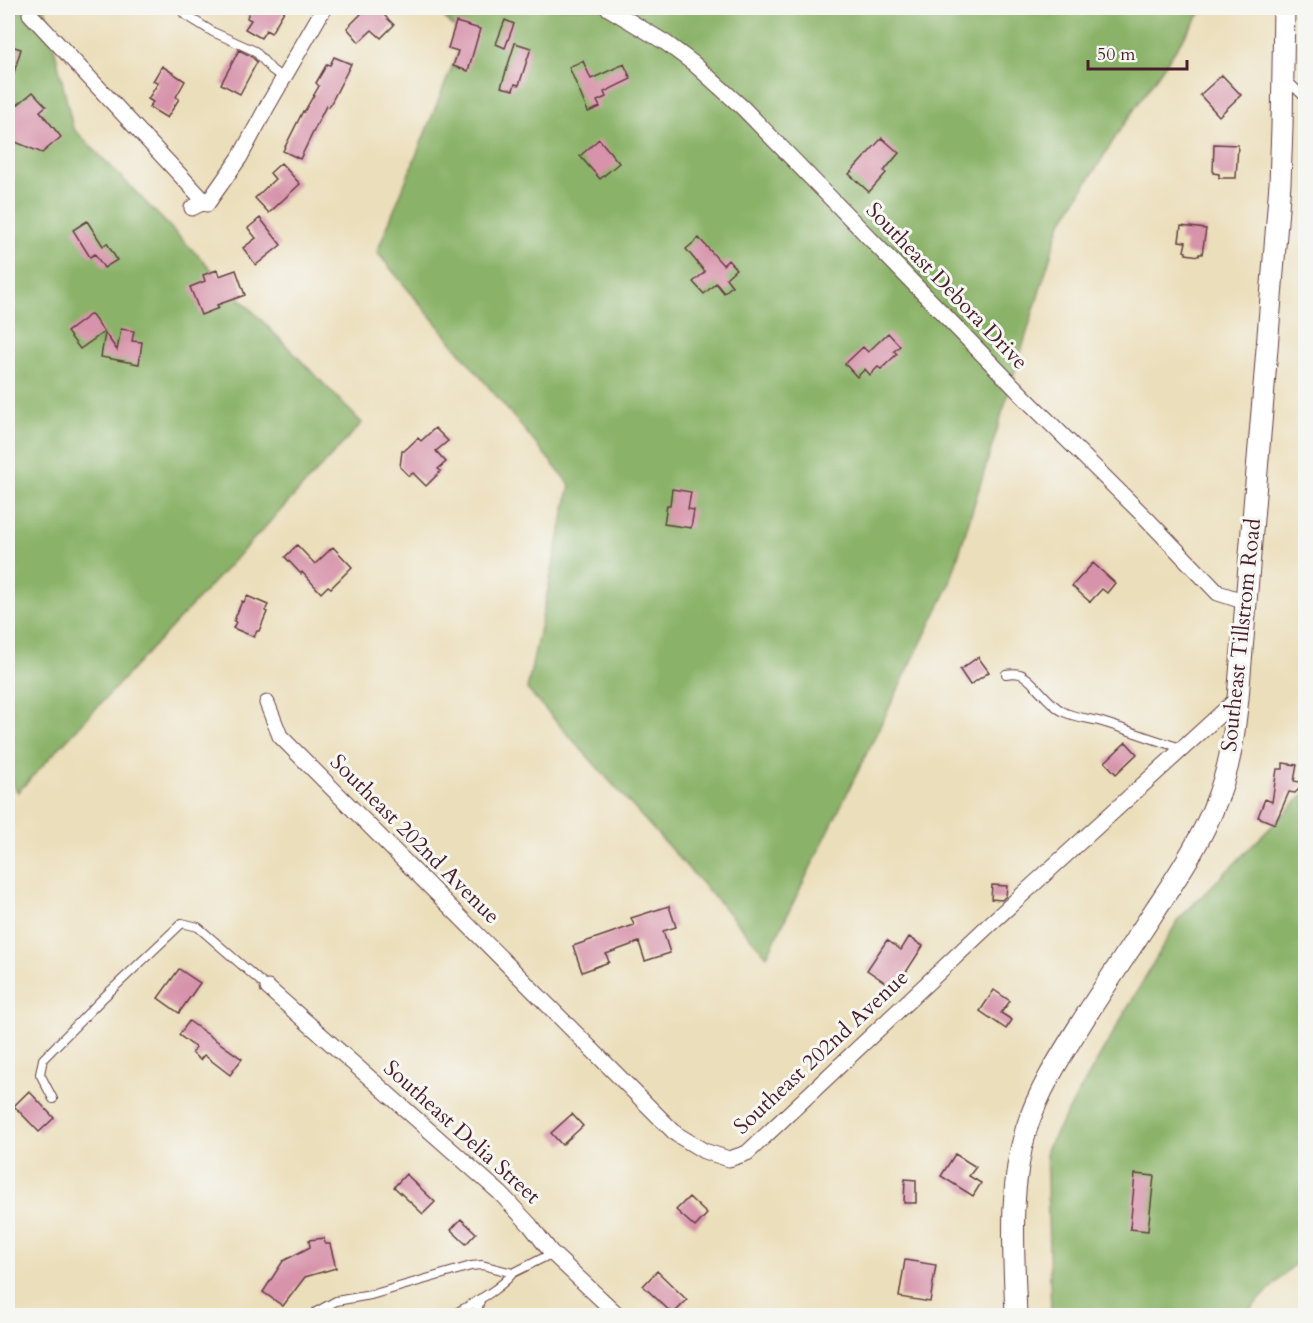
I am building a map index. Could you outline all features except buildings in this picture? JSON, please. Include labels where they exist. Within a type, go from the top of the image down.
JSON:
[{"type":"main road","name":"Southeast Tillstrom Road","points":[[1016,1316],[1012,1225],[1014,1191],[1018,1161],[1039,1096],[1060,1058],[1182,870],[1204,831],[1224,780],[1232,746],[1238,698],[1279,194],[1284,8]]},
{"type":"street","points":[[30,14],[199,206],[240,157],[324,8]]},
{"type":"street","name":"Southeast Debora Drive","points":[[608,8],[666,43],[693,63],[743,108],[1218,593],[1246,602]]},
{"type":"street","name":"Southeast 202nd Avenue","points":[[267,703],[280,736],[676,1134],[704,1151],[729,1158],[747,1154],[917,992],[1238,698]]},
{"type":"street","name":"Southeast Delia Street","points":[[268,988],[500,1193],[553,1253],[618,1316]]},
{"type":"lane","points":[[184,14],[213,32],[255,51],[272,70],[283,78]]},
{"type":"lane","points":[[1283,75],[1305,99]]},
{"type":"lane","points":[[1006,674],[1018,673],[1026,677],[1048,701],[1070,715],[1100,721],[1161,743],[1183,748]]},
{"type":"lane","points":[[53,1099],[40,1074],[43,1059],[104,997],[182,924],[198,927],[268,988]]},
{"type":"lane","points":[[451,1316],[506,1281],[513,1273],[553,1253]]},
{"type":"lane","points":[[313,1316],[336,1301],[371,1295],[471,1266],[482,1265],[513,1273]]},
{"type":"lane","points":[[475,1316],[481,1298]]},
{"type":"green space","points":[[8,8],[45,8],[73,128],[362,423],[18,792],[8,778]]},
{"type":"green space","points":[[435,8],[1204,8],[1120,130],[1060,225],[949,586],[767,956],[527,689],[570,485],[377,252],[464,37]]},
{"type":"green space","points":[[1305,793],[1305,1254],[1244,1315],[1051,1315],[1046,1150],[1178,920]]}]
